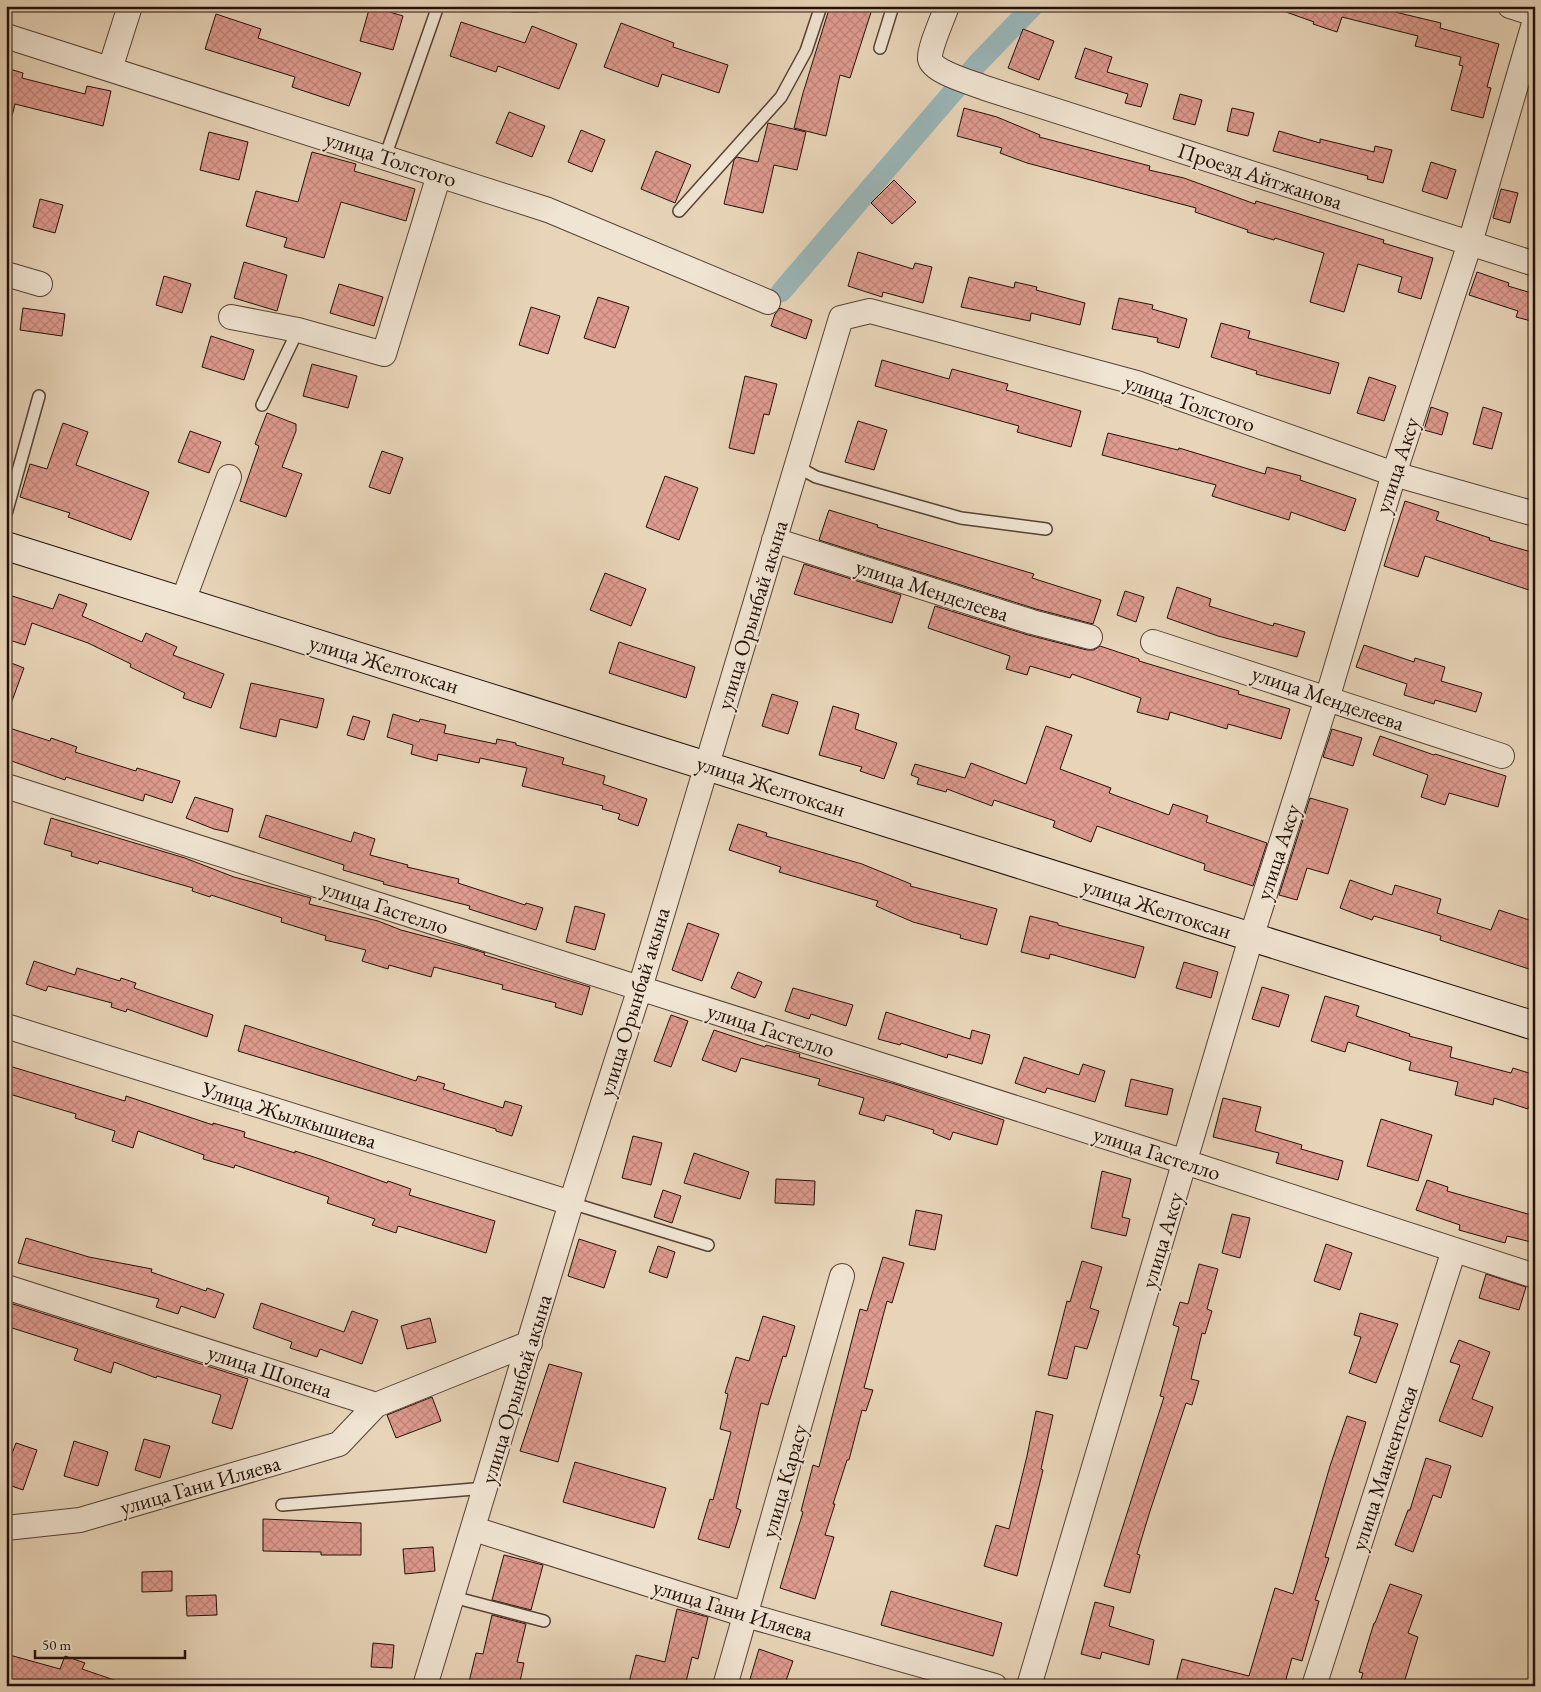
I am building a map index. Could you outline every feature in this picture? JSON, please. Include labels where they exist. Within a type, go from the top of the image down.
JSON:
[{"type":"main road","name":"улица Желтоксан","points":[[6,546],[1535,1026]]},
{"type":"street","points":[[110,69],[130,6]]},
{"type":"street","name":"Проезд Айтжанова","points":[[947,6],[930,56],[933,64],[942,72],[985,88],[1535,264]]},
{"type":"street","points":[[1510,6],[1535,14]]},
{"type":"street","name":"улица Аксу","points":[[1029,1686],[1251,938],[1327,699],[1394,474],[1470,243],[1535,20]]},
{"type":"street","name":"улица Толстого","points":[[6,36],[548,210],[768,302]]},
{"type":"street","points":[[231,317],[298,330],[384,354],[438,175]]},
{"type":"street","points":[[6,274],[40,284]]},
{"type":"street","name":"улица Толстого","points":[[842,318],[870,311],[1137,383],[1394,474],[1535,514]]},
{"type":"street","name":"улица Орынбай акына","points":[[425,1686],[571,1203],[640,988],[842,318]]},
{"type":"street","points":[[183,602],[229,477]]},
{"type":"street","name":"улица Менделеева","points":[[774,540],[1032,622],[1090,637]]},
{"type":"street","name":"улица Менделеева","points":[[1153,642],[1230,665],[1502,756]]},
{"type":"street","name":"улица Гастелло","points":[[6,786],[1185,1162],[1535,1276]]},
{"type":"street","name":"Улица Жылкышиева","points":[[6,1026],[571,1203]]},
{"type":"street","name":"улица Манкентская","points":[[1314,1686],[1454,1250]]},
{"type":"street","name":"улица Карасу","points":[[724,1686],[746,1615],[842,1276]]},
{"type":"street","name":"улица Шопена","points":[[6,1286],[376,1405]]},
{"type":"street","points":[[376,1405],[530,1343]]},
{"type":"street","name":"улица Гани Иляева","points":[[6,1528],[80,1520],[338,1444],[376,1405]]},
{"type":"street","name":"улица Гани Иляева","points":[[474,1529],[746,1615],[995,1686]]},
{"type":"lane","points":[[385,158],[438,6]]},
{"type":"lane","points":[[514,6],[536,6]]},
{"type":"lane","points":[[679,211],[782,97],[806,52],[821,6]]},
{"type":"lane","points":[[880,48],[893,6]]},
{"type":"lane","points":[[262,405],[298,330]]},
{"type":"lane","points":[[6,514],[39,396]]},
{"type":"lane","points":[[796,466],[816,477],[961,518],[1046,529]]},
{"type":"lane","points":[[571,1203],[708,1245]]},
{"type":"lane","points":[[282,1505],[486,1488]]},
{"type":"lane","points":[[453,1597],[544,1621]]},
{"type":"building","points":[[370,6],[403,16],[393,50],[360,41]]},
{"type":"building","points":[[830,6],[873,6],[850,78],[840,75],[826,136],[794,128]]},
{"type":"building","points":[[1276,6],[1396,6],[1395,12],[1441,23],[1440,28],[1499,44],[1487,87],[1491,88],[1483,118],[1451,110],[1463,66],[1459,65],[1461,57],[1415,46],[1418,36],[1342,17],[1337,32],[1275,8]]},
{"type":"building","points":[[216,14],[261,29],[258,38],[361,73],[349,106],[292,87],[295,77],[205,49]]},
{"type":"building","points":[[461,22],[525,43],[532,26],[577,44],[559,89],[498,66],[496,72],[450,56]]},
{"type":"building","points":[[621,23],[674,43],[673,47],[728,65],[719,93],[662,74],[658,87],[604,67]]},
{"type":"building","points":[[1023,29],[1054,41],[1039,80],[1008,68]]},
{"type":"building","points":[[1085,48],[1112,57],[1107,72],[1148,84],[1141,107],[1125,103],[1128,94],[1075,78]]},
{"type":"building","points":[[6,68],[23,73],[22,78],[85,94],[87,86],[111,91],[103,126],[15,104],[12,116],[6,115]]},
{"type":"building","points":[[1180,94],[1202,100],[1195,125],[1173,119]]},
{"type":"building","points":[[964,108],[997,117],[1040,135],[1039,137],[1150,166],[1149,170],[1184,178],[1255,204],[1256,201],[1283,209],[1384,240],[1383,243],[1433,258],[1421,299],[1398,292],[1402,277],[1358,264],[1344,312],[1310,302],[1324,253],[1275,238],[1274,240],[1247,232],[1248,230],[1195,212],[1196,208],[1027,163],[1000,153],[1002,148],[957,136]]},
{"type":"building","points":[[1232,108],[1254,113],[1248,136],[1227,131]]},
{"type":"building","points":[[509,112],[545,126],[532,157],[496,143]]},
{"type":"building","points":[[768,123],[806,132],[797,170],[774,165],[763,213],[724,204],[734,160],[737,157],[758,162]]},
{"type":"building","points":[[581,130],[605,140],[592,172],[568,162]]},
{"type":"building","points":[[1279,131],[1320,143],[1320,139],[1374,152],[1375,146],[1392,150],[1383,183],[1367,179],[1368,176],[1273,151]]},
{"type":"building","points":[[209,132],[248,142],[239,180],[200,170]]},
{"type":"building","points":[[656,151],[691,165],[675,203],[641,189]]},
{"type":"building","points":[[312,152],[356,164],[354,171],[415,189],[406,221],[341,202],[324,258],[284,247],[287,238],[246,226],[256,191],[298,202]]},
{"type":"building","points":[[1431,162],[1456,170],[1447,199],[1422,191]]},
{"type":"building","points":[[894,180],[916,202],[892,224],[871,203]]},
{"type":"building","points":[[1501,189],[1518,193],[1510,223],[1493,218]]},
{"type":"building","points":[[40,199],[63,205],[55,233],[33,227]]},
{"type":"building","points":[[858,252],[913,269],[915,263],[932,267],[923,303],[883,292],[882,297],[848,286]]},
{"type":"building","points":[[244,262],[287,275],[277,311],[234,298]]},
{"type":"building","points":[[1477,272],[1509,283],[1508,286],[1535,294],[1535,322],[1516,317],[1518,311],[1469,295]]},
{"type":"building","points":[[164,276],[191,284],[182,313],[156,305]]},
{"type":"building","points":[[969,277],[1014,288],[1015,282],[1037,287],[1036,290],[1085,303],[1080,325],[1031,313],[1030,321],[961,307]]},
{"type":"building","points":[[339,284],[383,297],[374,326],[330,313]]},
{"type":"building","points":[[598,297],[629,307],[615,348],[584,338]]},
{"type":"building","points":[[1119,298],[1153,305],[1152,309],[1187,319],[1179,348],[1157,342],[1158,338],[1112,329]]},
{"type":"building","points":[[531,307],[560,316],[548,354],[519,345]]},
{"type":"building","points":[[23,308],[65,314],[62,336],[20,330]]},
{"type":"building","points":[[780,308],[812,320],[806,339],[771,326],[775,314]]},
{"type":"building","points":[[1221,323],[1250,331],[1248,338],[1339,363],[1330,394],[1256,374],[1257,371],[1211,357]]},
{"type":"building","points":[[211,336],[254,350],[244,380],[202,367]]},
{"type":"building","points":[[882,360],[949,379],[952,369],[1008,384],[1006,390],[1081,411],[1071,447],[1017,432],[1019,426],[875,386]]},
{"type":"building","points":[[312,364],[357,376],[348,408],[303,396]]},
{"type":"building","points":[[745,376],[777,384],[769,415],[764,414],[754,454],[729,448]]},
{"type":"building","points":[[1369,377],[1396,386],[1384,421],[1357,413]]},
{"type":"building","points":[[1431,407],[1448,413],[1442,435],[1424,430]]},
{"type":"building","points":[[1483,407],[1502,413],[1492,449],[1473,444]]},
{"type":"building","points":[[267,413],[296,424],[296,431],[282,467],[302,474],[286,517],[240,501],[259,446],[255,444]]},
{"type":"building","points":[[858,421],[887,430],[874,470],[845,462]]},
{"type":"building","points":[[63,423],[88,432],[76,465],[149,492],[131,540],[68,517],[70,513],[20,497],[30,464],[47,469]]},
{"type":"building","points":[[190,431],[221,442],[209,473],[178,462]]},
{"type":"building","points":[[1108,433],[1178,450],[1179,448],[1265,474],[1267,467],[1301,476],[1300,480],[1356,499],[1345,531],[1291,512],[1289,520],[1212,496],[1216,485],[1102,455]]},
{"type":"building","points":[[382,451],[403,458],[390,494],[369,487]]},
{"type":"building","points":[[665,476],[698,488],[679,540],[646,527]]},
{"type":"building","points":[[1405,501],[1439,512],[1436,520],[1490,538],[1489,540],[1535,553],[1535,592],[1425,556],[1418,577],[1384,566]]},
{"type":"building","points":[[829,510],[878,525],[877,527],[1034,574],[1032,578],[1101,600],[1093,624],[1036,609],[819,540]]},
{"type":"building","points":[[804,564],[901,595],[892,623],[794,594]]},
{"type":"building","points":[[605,573],[646,589],[631,626],[590,610]]},
{"type":"building","points":[[1177,587],[1211,599],[1209,606],[1273,626],[1274,623],[1305,632],[1297,657],[1218,636],[1167,618]]},
{"type":"building","points":[[1125,591],[1144,597],[1136,622],[1117,615]]},
{"type":"building","points":[[6,594],[53,609],[59,594],[87,604],[82,616],[142,642],[146,633],[177,647],[173,655],[224,674],[211,708],[183,698],[185,693],[130,667],[131,664],[88,643],[32,623],[25,645],[6,639]]},
{"type":"building","points":[[935,606],[1028,635],[1087,650],[1094,650],[1100,646],[1139,659],[1139,661],[1239,691],[1238,694],[1290,709],[1281,739],[1228,724],[1227,729],[1170,712],[1168,720],[1137,712],[1141,698],[1072,674],[1070,678],[1030,666],[1027,675],[1006,669],[1010,656],[928,628]]},
{"type":"building","points":[[619,642],[695,667],[686,698],[609,673]]},
{"type":"building","points":[[1364,645],[1414,662],[1415,658],[1445,667],[1441,681],[1482,693],[1476,712],[1435,700],[1434,704],[1404,695],[1407,684],[1356,667]]},
{"type":"building","points":[[6,661],[24,668],[8,712],[6,711]]},
{"type":"building","points":[[251,683],[324,699],[317,728],[280,719],[276,737],[240,728]]},
{"type":"building","points":[[772,694],[798,702],[788,734],[762,726]]},
{"type":"building","points":[[833,706],[859,714],[855,729],[897,743],[884,779],[860,771],[862,767],[819,755]]},
{"type":"building","points":[[393,714],[419,722],[420,719],[446,725],[444,733],[496,744],[497,739],[516,743],[516,745],[564,758],[562,764],[605,776],[603,784],[647,799],[638,826],[618,819],[620,814],[602,809],[603,806],[522,786],[527,768],[480,758],[479,763],[438,754],[437,761],[411,754],[413,745],[387,737]]},
{"type":"building","points":[[353,716],[370,721],[364,740],[347,735]]},
{"type":"building","points":[[1046,726],[1072,735],[1060,769],[1111,788],[1109,793],[1169,815],[1173,804],[1208,816],[1206,822],[1267,843],[1253,886],[1204,870],[1205,864],[1097,826],[1091,842],[1053,827],[1055,821],[994,800],[992,806],[947,789],[946,792],[917,784],[919,778],[911,775],[915,764],[965,778],[971,763],[1026,784]]},
{"type":"building","points":[[6,727],[50,741],[51,738],[77,747],[75,752],[136,771],[137,768],[180,781],[172,803],[145,794],[143,801],[66,777],[65,780],[6,759]]},
{"type":"building","points":[[1332,729],[1362,738],[1353,766],[1323,757]]},
{"type":"building","points":[[1380,736],[1434,755],[1506,776],[1498,807],[1449,793],[1445,805],[1421,797],[1428,775],[1373,755]]},
{"type":"building","points":[[195,797],[233,809],[228,832],[214,829],[186,818]]},
{"type":"building","points":[[1310,798],[1348,809],[1328,874],[1307,868],[1297,900],[1279,895]]},
{"type":"building","points":[[266,815],[351,842],[354,832],[375,839],[370,855],[408,865],[407,867],[459,879],[458,883],[525,905],[526,903],[543,908],[536,930],[469,909],[470,906],[383,884],[384,882],[343,870],[344,865],[259,837]]},
{"type":"building","points":[[51,818],[185,858],[234,877],[311,898],[309,904],[378,921],[401,930],[485,953],[484,955],[590,987],[582,1015],[555,1007],[556,1003],[502,989],[503,985],[434,967],[431,977],[389,965],[388,969],[362,961],[366,950],[325,940],[326,936],[281,922],[282,918],[211,895],[210,897],[192,891],[193,888],[99,861],[98,864],[71,856],[72,852],[44,844]]},
{"type":"building","points":[[738,824],[767,833],[766,836],[862,864],[911,884],[910,886],[997,909],[987,945],[960,938],[961,935],[913,922],[876,906],[878,901],[779,872],[781,867],[729,850]]},
{"type":"building","points":[[1350,880],[1392,895],[1395,885],[1441,899],[1437,913],[1491,930],[1499,910],[1535,922],[1535,971],[1440,940],[1441,936],[1374,916],[1372,920],[1340,908]]},
{"type":"building","points":[[575,906],[605,914],[595,950],[566,942]]},
{"type":"building","points":[[1030,916],[1144,947],[1135,978],[1050,954],[1049,959],[1021,952]]},
{"type":"building","points":[[688,923],[719,934],[702,981],[672,970]]},
{"type":"building","points":[[34,961],[75,975],[77,968],[120,981],[121,978],[136,983],[134,988],[213,1015],[207,1037],[127,1009],[126,1012],[111,1007],[112,1003],[48,986],[46,991],[26,984]]},
{"type":"building","points":[[1184,962],[1218,972],[1211,998],[1176,988]]},
{"type":"building","points":[[738,972],[762,982],[755,998],[731,988]]},
{"type":"building","points":[[1262,987],[1289,995],[1279,1027],[1252,1019]]},
{"type":"building","points":[[793,988],[853,1005],[846,1026],[811,1014],[809,1019],[785,1011]]},
{"type":"building","points":[[1325,996],[1359,1006],[1356,1016],[1410,1034],[1409,1036],[1452,1047],[1450,1057],[1511,1073],[1513,1068],[1535,1075],[1535,1088],[1528,1109],[1494,1098],[1493,1105],[1455,1095],[1458,1082],[1409,1070],[1411,1062],[1348,1042],[1345,1052],[1311,1041]]},
{"type":"building","points":[[886,1012],[970,1039],[972,1030],[990,1035],[982,1064],[948,1054],[947,1058],[901,1043],[900,1045],[878,1039]]},
{"type":"building","points":[[671,1015],[688,1021],[671,1067],[654,1061]]},
{"type":"building","points":[[245,1025],[416,1081],[418,1076],[445,1084],[443,1089],[503,1108],[505,1101],[522,1106],[512,1136],[496,1131],[496,1129],[238,1051]]},
{"type":"building","points":[[714,1030],[765,1047],[766,1045],[800,1054],[799,1057],[895,1084],[1004,1120],[997,1145],[953,1132],[950,1140],[933,1133],[934,1130],[886,1115],[884,1121],[859,1114],[864,1098],[818,1085],[820,1079],[741,1058],[736,1072],[702,1060]]},
{"type":"building","points":[[1024,1057],[1079,1075],[1083,1064],[1105,1071],[1095,1102],[1047,1088],[1045,1093],[1015,1083]]},
{"type":"building","points":[[6,1065],[125,1101],[126,1096],[213,1125],[213,1123],[245,1132],[244,1137],[317,1158],[387,1183],[388,1181],[411,1189],[409,1195],[495,1221],[486,1253],[398,1226],[396,1233],[372,1225],[375,1219],[327,1203],[329,1197],[235,1165],[234,1168],[203,1159],[204,1155],[138,1131],[133,1148],[112,1141],[115,1131],[75,1118],[76,1114],[6,1093]]},
{"type":"building","points":[[1131,1079],[1173,1089],[1167,1115],[1125,1106]]},
{"type":"building","points":[[1223,1098],[1261,1107],[1255,1131],[1302,1145],[1301,1149],[1343,1161],[1338,1180],[1276,1163],[1279,1153],[1213,1137]]},
{"type":"building","points":[[1381,1119],[1432,1135],[1418,1181],[1367,1166]]},
{"type":"building","points":[[633,1136],[662,1143],[651,1185],[622,1178]]},
{"type":"building","points":[[694,1153],[749,1172],[740,1199],[684,1183]]},
{"type":"building","points":[[1102,1171],[1131,1179],[1122,1217],[1130,1219],[1126,1236],[1091,1228]]},
{"type":"building","points":[[776,1179],[815,1181],[814,1205],[775,1203]]},
{"type":"building","points":[[1427,1180],[1448,1187],[1447,1191],[1535,1216],[1535,1243],[1507,1236],[1505,1243],[1459,1230],[1460,1225],[1416,1210]]},
{"type":"building","points":[[663,1190],[681,1196],[672,1223],[654,1217]]},
{"type":"building","points":[[916,1210],[942,1215],[935,1250],[909,1245]]},
{"type":"building","points":[[1232,1214],[1250,1218],[1240,1258],[1222,1253]]},
{"type":"building","points":[[26,1238],[89,1257],[152,1269],[151,1272],[206,1291],[207,1288],[224,1294],[215,1318],[181,1306],[178,1314],[156,1307],[159,1299],[18,1263]]},
{"type":"building","points":[[579,1239],[616,1251],[604,1288],[568,1276]]},
{"type":"building","points":[[1326,1244],[1352,1253],[1340,1290],[1314,1281]]},
{"type":"building","points":[[658,1246],[675,1252],[667,1278],[649,1272]]},
{"type":"building","points":[[883,1257],[904,1263],[892,1303],[887,1301],[864,1388],[873,1390],[866,1411],[862,1410],[849,1460],[847,1460],[833,1504],[835,1504],[825,1535],[834,1537],[815,1599],[780,1588],[803,1512],[801,1511],[813,1465],[819,1467],[860,1309],[867,1311]]},
{"type":"building","points":[[1082,1261],[1102,1267],[1090,1308],[1099,1311],[1087,1349],[1075,1346],[1067,1379],[1048,1375],[1067,1301],[1070,1302]]},
{"type":"building","points":[[1199,1264],[1218,1269],[1207,1309],[1212,1311],[1205,1334],[1202,1333],[1191,1379],[1199,1381],[1192,1405],[1186,1403],[1150,1511],[1137,1554],[1140,1555],[1130,1593],[1104,1586],[1164,1397],[1160,1396],[1179,1327],[1173,1325],[1180,1302],[1188,1304]]},
{"type":"building","points":[[1486,1274],[1526,1287],[1519,1310],[1479,1298]]},
{"type":"building","points":[[10,1303],[248,1379],[232,1429],[212,1423],[221,1395],[157,1376],[156,1378],[114,1362],[111,1373],[74,1360],[78,1349],[6,1326],[6,1314]]},
{"type":"building","points":[[261,1303],[344,1332],[352,1311],[378,1320],[362,1364],[320,1349],[317,1357],[290,1348],[292,1342],[253,1328]]},
{"type":"building","points":[[1360,1313],[1398,1324],[1376,1383],[1349,1373],[1361,1337],[1354,1335]]},
{"type":"building","points":[[763,1316],[795,1326],[786,1357],[783,1356],[768,1405],[761,1403],[736,1508],[741,1510],[729,1548],[698,1539],[710,1499],[713,1500],[731,1432],[720,1429],[728,1394],[725,1393],[736,1357],[749,1361]]},
{"type":"building","points":[[430,1318],[436,1342],[407,1349],[401,1326]]},
{"type":"building","points":[[1459,1340],[1490,1352],[1472,1399],[1493,1407],[1482,1437],[1439,1421],[1460,1365],[1450,1362]]},
{"type":"building","points":[[549,1364],[582,1373],[558,1462],[520,1451]]},
{"type":"building","points":[[432,1397],[441,1421],[396,1438],[387,1415]]},
{"type":"building","points":[[1036,1411],[1053,1415],[1041,1469],[1043,1470],[1017,1576],[984,1566],[996,1525],[1009,1529]]},
{"type":"building","points":[[1347,1416],[1366,1422],[1325,1557],[1329,1558],[1315,1600],[1319,1601],[1302,1661],[1292,1658],[1284,1686],[1175,1686],[1182,1659],[1249,1676],[1275,1588],[1293,1594],[1330,1466]]},
{"type":"building","points":[[144,1439],[170,1446],[160,1478],[135,1470]]},
{"type":"building","points":[[74,1441],[108,1452],[98,1486],[64,1476]]},
{"type":"building","points":[[16,1443],[37,1450],[23,1490],[6,1484],[6,1469]]},
{"type":"building","points":[[1426,1458],[1451,1466],[1441,1498],[1433,1495],[1413,1552],[1395,1545],[1408,1510],[1410,1510]]},
{"type":"building","points":[[575,1462],[666,1488],[654,1528],[563,1502]]},
{"type":"building","points":[[263,1519],[361,1523],[361,1555],[321,1555],[321,1552],[263,1551]]},
{"type":"building","points":[[433,1547],[435,1571],[405,1574],[403,1549]]},
{"type":"building","points":[[504,1555],[543,1565],[531,1610],[492,1600]]},
{"type":"building","points":[[172,1571],[172,1591],[142,1592],[142,1572]]},
{"type":"building","points":[[1390,1584],[1422,1595],[1408,1633],[1418,1637],[1403,1686],[1359,1686],[1363,1673],[1359,1672],[1374,1623]]},
{"type":"building","points":[[891,1591],[1002,1623],[993,1656],[881,1625]]},
{"type":"building","points":[[216,1595],[217,1615],[187,1616],[186,1596]]},
{"type":"building","points":[[1095,1602],[1114,1607],[1109,1626],[1154,1640],[1149,1665],[1102,1652],[1100,1659],[1081,1654]]},
{"type":"building","points":[[677,1609],[708,1617],[698,1659],[692,1657],[685,1686],[628,1686],[636,1655],[665,1662]]},
{"type":"building","points":[[492,1615],[526,1624],[517,1662],[524,1663],[519,1686],[468,1686],[476,1653],[483,1654]]},
{"type":"building","points":[[373,1643],[394,1645],[392,1668],[371,1667]]},
{"type":"building","points":[[759,1649],[793,1661],[784,1686],[748,1686]]},
{"type":"building","points":[[6,1654],[60,1669],[65,1656],[85,1663],[82,1669],[123,1683],[123,1686],[6,1686]]},
{"type":"waterway","points":[[781,292],[978,63],[1033,6]]}]
